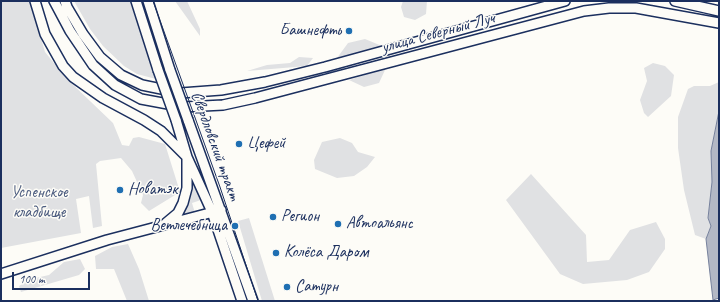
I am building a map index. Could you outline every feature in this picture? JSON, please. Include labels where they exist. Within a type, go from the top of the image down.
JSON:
[{"type":"main road","name":"Свердловский тракт","points":[[35,1],[46,34],[63,66],[73,77],[103,98],[144,120],[161,132],[187,157]]},
{"type":"main road","name":"улица Северный Луч","points":[[54,1],[70,31],[93,65],[115,85],[141,99],[162,104],[196,108],[238,102],[338,78],[420,54],[584,11],[609,8],[636,8],[717,22]]},
{"type":"main road","name":"улица Северный Луч","points":[[65,1],[83,34],[100,57],[121,75],[142,85],[181,93],[206,92],[235,88],[325,67],[565,1]]},
{"type":"main road","name":"Свердловский тракт","points":[[136,1],[187,157],[212,212],[242,301]]},
{"type":"main road","name":"Свердловский тракт","points":[[148,1],[170,70],[253,301]]},
{"type":"main road","points":[[675,1],[718,11]]},
{"type":"main road","points":[[160,226],[175,216],[183,203],[187,188],[187,157]]},
{"type":"main road","points":[[1,274],[23,266],[160,226],[221,210]]},
{"type":"green space","name":"Успенское кладбище","points":[[1,1],[30,1],[45,52],[67,79],[113,123],[122,145],[129,146],[133,138],[139,137],[165,144],[180,192],[149,211],[141,203],[143,195],[132,171],[121,158],[100,161],[96,164],[102,226],[93,228],[89,196],[76,199],[81,233],[1,248]]},
{"type":"green space","points":[[74,1],[130,1],[156,79],[137,74],[124,66],[103,46],[90,29]]},
{"type":"green space","points":[[175,1],[187,1],[200,29],[200,36]]},
{"type":"green space","points":[[403,1],[427,1],[426,14],[415,20],[404,17],[401,7]]},
{"type":"green space","points":[[365,39],[382,46],[337,58],[348,43]]},
{"type":"green space","points":[[299,57],[313,58],[307,66],[247,71],[267,65],[290,63]]},
{"type":"green space","points":[[653,63],[665,66],[674,75],[671,96],[648,117],[644,113],[640,100],[647,81],[644,68]]},
{"type":"green space","points":[[386,68],[379,83],[364,87],[349,80]]},
{"type":"green space","points":[[719,82],[719,111],[711,151],[712,182],[708,218],[711,226],[706,239],[695,235],[684,190],[678,148],[678,117],[688,89],[694,86],[710,86]]},
{"type":"green space","points":[[340,138],[352,143],[358,152],[375,157],[367,167],[354,176],[337,178],[315,169],[314,160],[322,142]]},
{"type":"green space","points":[[531,174],[586,235],[587,262],[609,260],[630,230],[656,222],[665,239],[665,249],[649,272],[627,280],[583,284],[560,274],[506,200]]},
{"type":"green space","points":[[191,178],[201,200],[192,203],[195,213],[179,217]]},
{"type":"green space","points":[[249,218],[275,301],[262,301],[238,221]]},
{"type":"green space","points":[[128,244],[139,269],[149,301],[127,301],[114,269],[96,269],[95,256],[112,247]]},
{"type":"green space","points":[[80,259],[85,269],[79,275],[21,292],[19,286],[31,279],[49,275],[64,262]]},
{"type":"shaded area","points":[[719,111],[719,298],[713,300],[706,239],[711,226],[708,218],[712,182],[711,151]]},
{"type":"tram line","points":[[153,1],[220,187],[258,301]]},
{"type":"place","name":"Башнефть","points":[[349,31]]},
{"type":"place","name":"Цефей","points":[[239,144]]},
{"type":"place","name":"Новатэк","points":[[120,190]]},
{"type":"place","name":"Регион","points":[[273,217]]},
{"type":"place","name":"Автоальянс","points":[[338,224]]},
{"type":"place","name":"Ветлечебница","points":[[235,226]]},
{"type":"place","name":"Колёса Даром","points":[[276,253]]},
{"type":"place","name":"Сатурн","points":[[287,287]]}]
